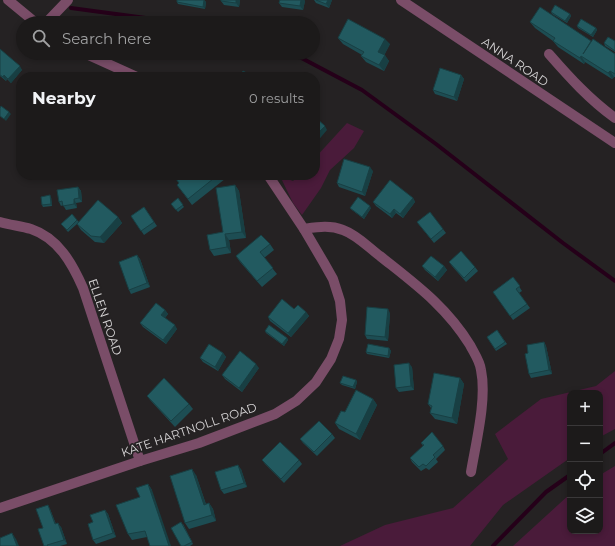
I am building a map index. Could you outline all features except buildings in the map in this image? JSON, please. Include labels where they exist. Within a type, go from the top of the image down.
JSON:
[{"type":"street","points":[[8,0],[27,16]]},
{"type":"street","points":[[53,16],[68,0]]},
{"type":"street","name":"ANNA ROAD","points":[[401,0],[615,143]]},
{"type":"street","points":[[549,54],[580,89],[599,107],[615,118]]},
{"type":"street","points":[[99,60],[126,72]]},
{"type":"street","name":"KATE HARTNOLL ROAD","points":[[0,508],[140,461],[199,443],[275,414],[296,400],[316,382],[331,359],[338,339],[342,320],[342,311],[333,279],[304,229],[271,180]]},
{"type":"street","name":"ELLEN ROAD","points":[[0,222],[30,229],[46,236],[54,242],[72,265],[83,288],[140,461]]},
{"type":"street","points":[[304,229],[327,226],[343,230],[354,235],[427,294],[448,314],[464,335],[476,355],[482,372],[481,407],[471,472]]},
{"type":"shaded area","points":[[347,123],[364,131],[354,148],[330,170],[321,188],[302,215],[293,203],[282,180],[320,180],[320,153]]},
{"type":"shaded area","points":[[615,371],[615,429],[603,435],[603,390],[579,390],[596,386]]},
{"type":"shaded area","points":[[567,393],[567,460],[503,505],[470,546],[340,546],[385,525],[453,508],[508,459],[495,434],[541,399]]},
{"type":"shaded area","points":[[615,466],[615,546],[513,546],[567,497],[567,534],[603,534],[603,473]]},
{"type":"waterway","points":[[71,8],[131,16]]},
{"type":"waterway","points":[[305,60],[362,90],[436,144],[563,243],[615,281]]},
{"type":"waterway","points":[[603,452],[615,443]]},
{"type":"waterway","points":[[493,546],[546,492],[567,477]]}]
